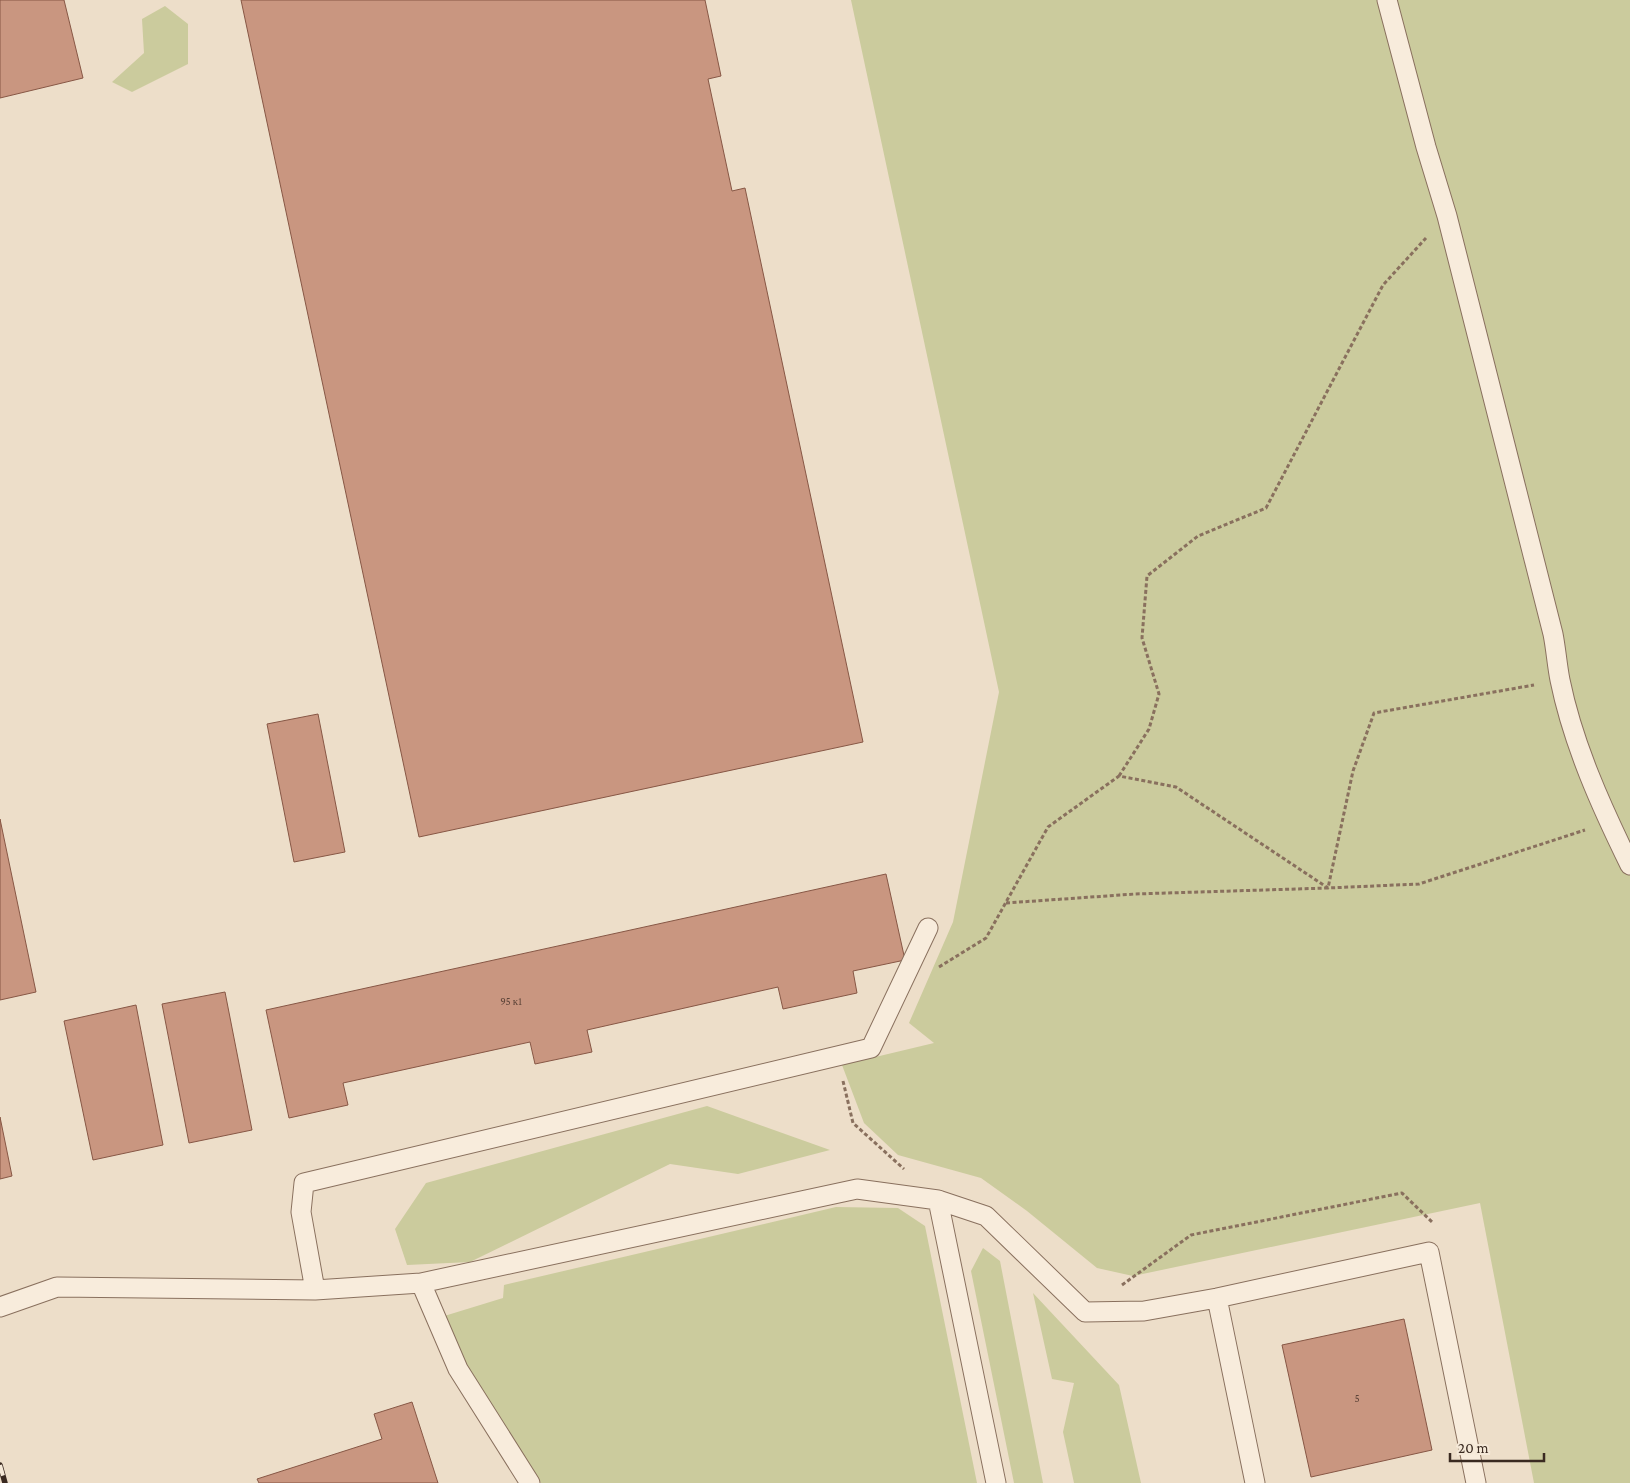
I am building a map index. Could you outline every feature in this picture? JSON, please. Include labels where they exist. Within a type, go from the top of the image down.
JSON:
[{"type":"lane","points":[[1387,0],[1426,147],[1447,216],[1554,634],[1560,680],[1580,751],[1609,822],[1630,865]]},
{"type":"lane","points":[[315,1290],[301,1212],[304,1183],[871,1048],[928,928]]},
{"type":"lane","points":[[0,1307],[57,1286],[315,1290],[421,1283],[857,1189],[938,1200],[986,1216],[1085,1312],[1144,1311],[1218,1298],[1429,1252],[1476,1483]]},
{"type":"lane","points":[[938,1200],[996,1483]]},
{"type":"lane","points":[[421,1283],[458,1369],[530,1483]]},
{"type":"lane","points":[[1218,1298],[1254,1483]]},
{"type":"path","points":[[938,968],[986,938],[1048,827],[1119,776],[1149,729],[1160,694],[1142,638],[1147,576],[1198,536],[1266,508],[1383,285],[1447,216]]},
{"type":"path","points":[[1328,888],[1353,771],[1374,713],[1560,680]]},
{"type":"path","points":[[1119,776],[1176,787],[1328,888]]},
{"type":"path","points":[[1005,904],[1135,894],[1419,884],[1609,822]]},
{"type":"path","points":[[837,1056],[853,1123],[938,1200]]},
{"type":"path","points":[[1085,1312],[1191,1235],[1402,1194],[1432,1222]]},
{"type":"green space","points":[[851,0],[1630,0],[1630,1483],[1534,1483],[1480,1203],[1133,1276],[1097,1268],[1027,1211],[981,1178],[898,1155],[864,1123],[842,1065],[934,1043],[909,1023],[953,922],[999,692]]},
{"type":"green space","points":[[165,6],[188,24],[188,64],[132,92],[112,82],[144,53],[142,19]]},
{"type":"green space","points":[[707,1106],[830,1150],[738,1174],[670,1164],[470,1262],[407,1265],[395,1229],[426,1183]]},
{"type":"green space","points":[[836,1207],[898,1208],[925,1226],[977,1483],[541,1483],[463,1364],[441,1317],[503,1298],[504,1285]]},
{"type":"green space","points":[[983,1248],[1000,1261],[1043,1483],[1014,1483],[971,1271]]},
{"type":"green space","points":[[1033,1293],[1119,1385],[1141,1483],[1074,1483],[1063,1432],[1074,1383],[1052,1379]]},
{"type":"building","points":[[0,0],[64,0],[83,78],[0,98]]},
{"type":"building","points":[[241,0],[705,0],[721,76],[708,79],[732,191],[745,188],[863,742],[419,837]]},
{"type":"building","points":[[318,714],[345,852],[294,862],[267,724]]},
{"type":"building","points":[[0,819],[36,992],[0,1000]]},
{"type":"building","points":[[886,874],[905,960],[853,971],[857,993],[783,1009],[778,987],[587,1030],[592,1052],[535,1064],[530,1042],[343,1083],[348,1105],[289,1118],[266,1010]]},
{"type":"building","points":[[225,992],[252,1130],[189,1143],[162,1004]]},
{"type":"building","points":[[136,1005],[163,1145],[93,1160],[64,1021]]},
{"type":"building","points":[[0,1117],[12,1176],[0,1179]]},
{"type":"building","points":[[1404,1319],[1432,1450],[1311,1477],[1282,1345]]},
{"type":"building","points":[[412,1402],[438,1483],[259,1483],[257,1479],[382,1439],[374,1414]]},
{"type":"railway","points":[[0,1465],[5,1483]]}]
